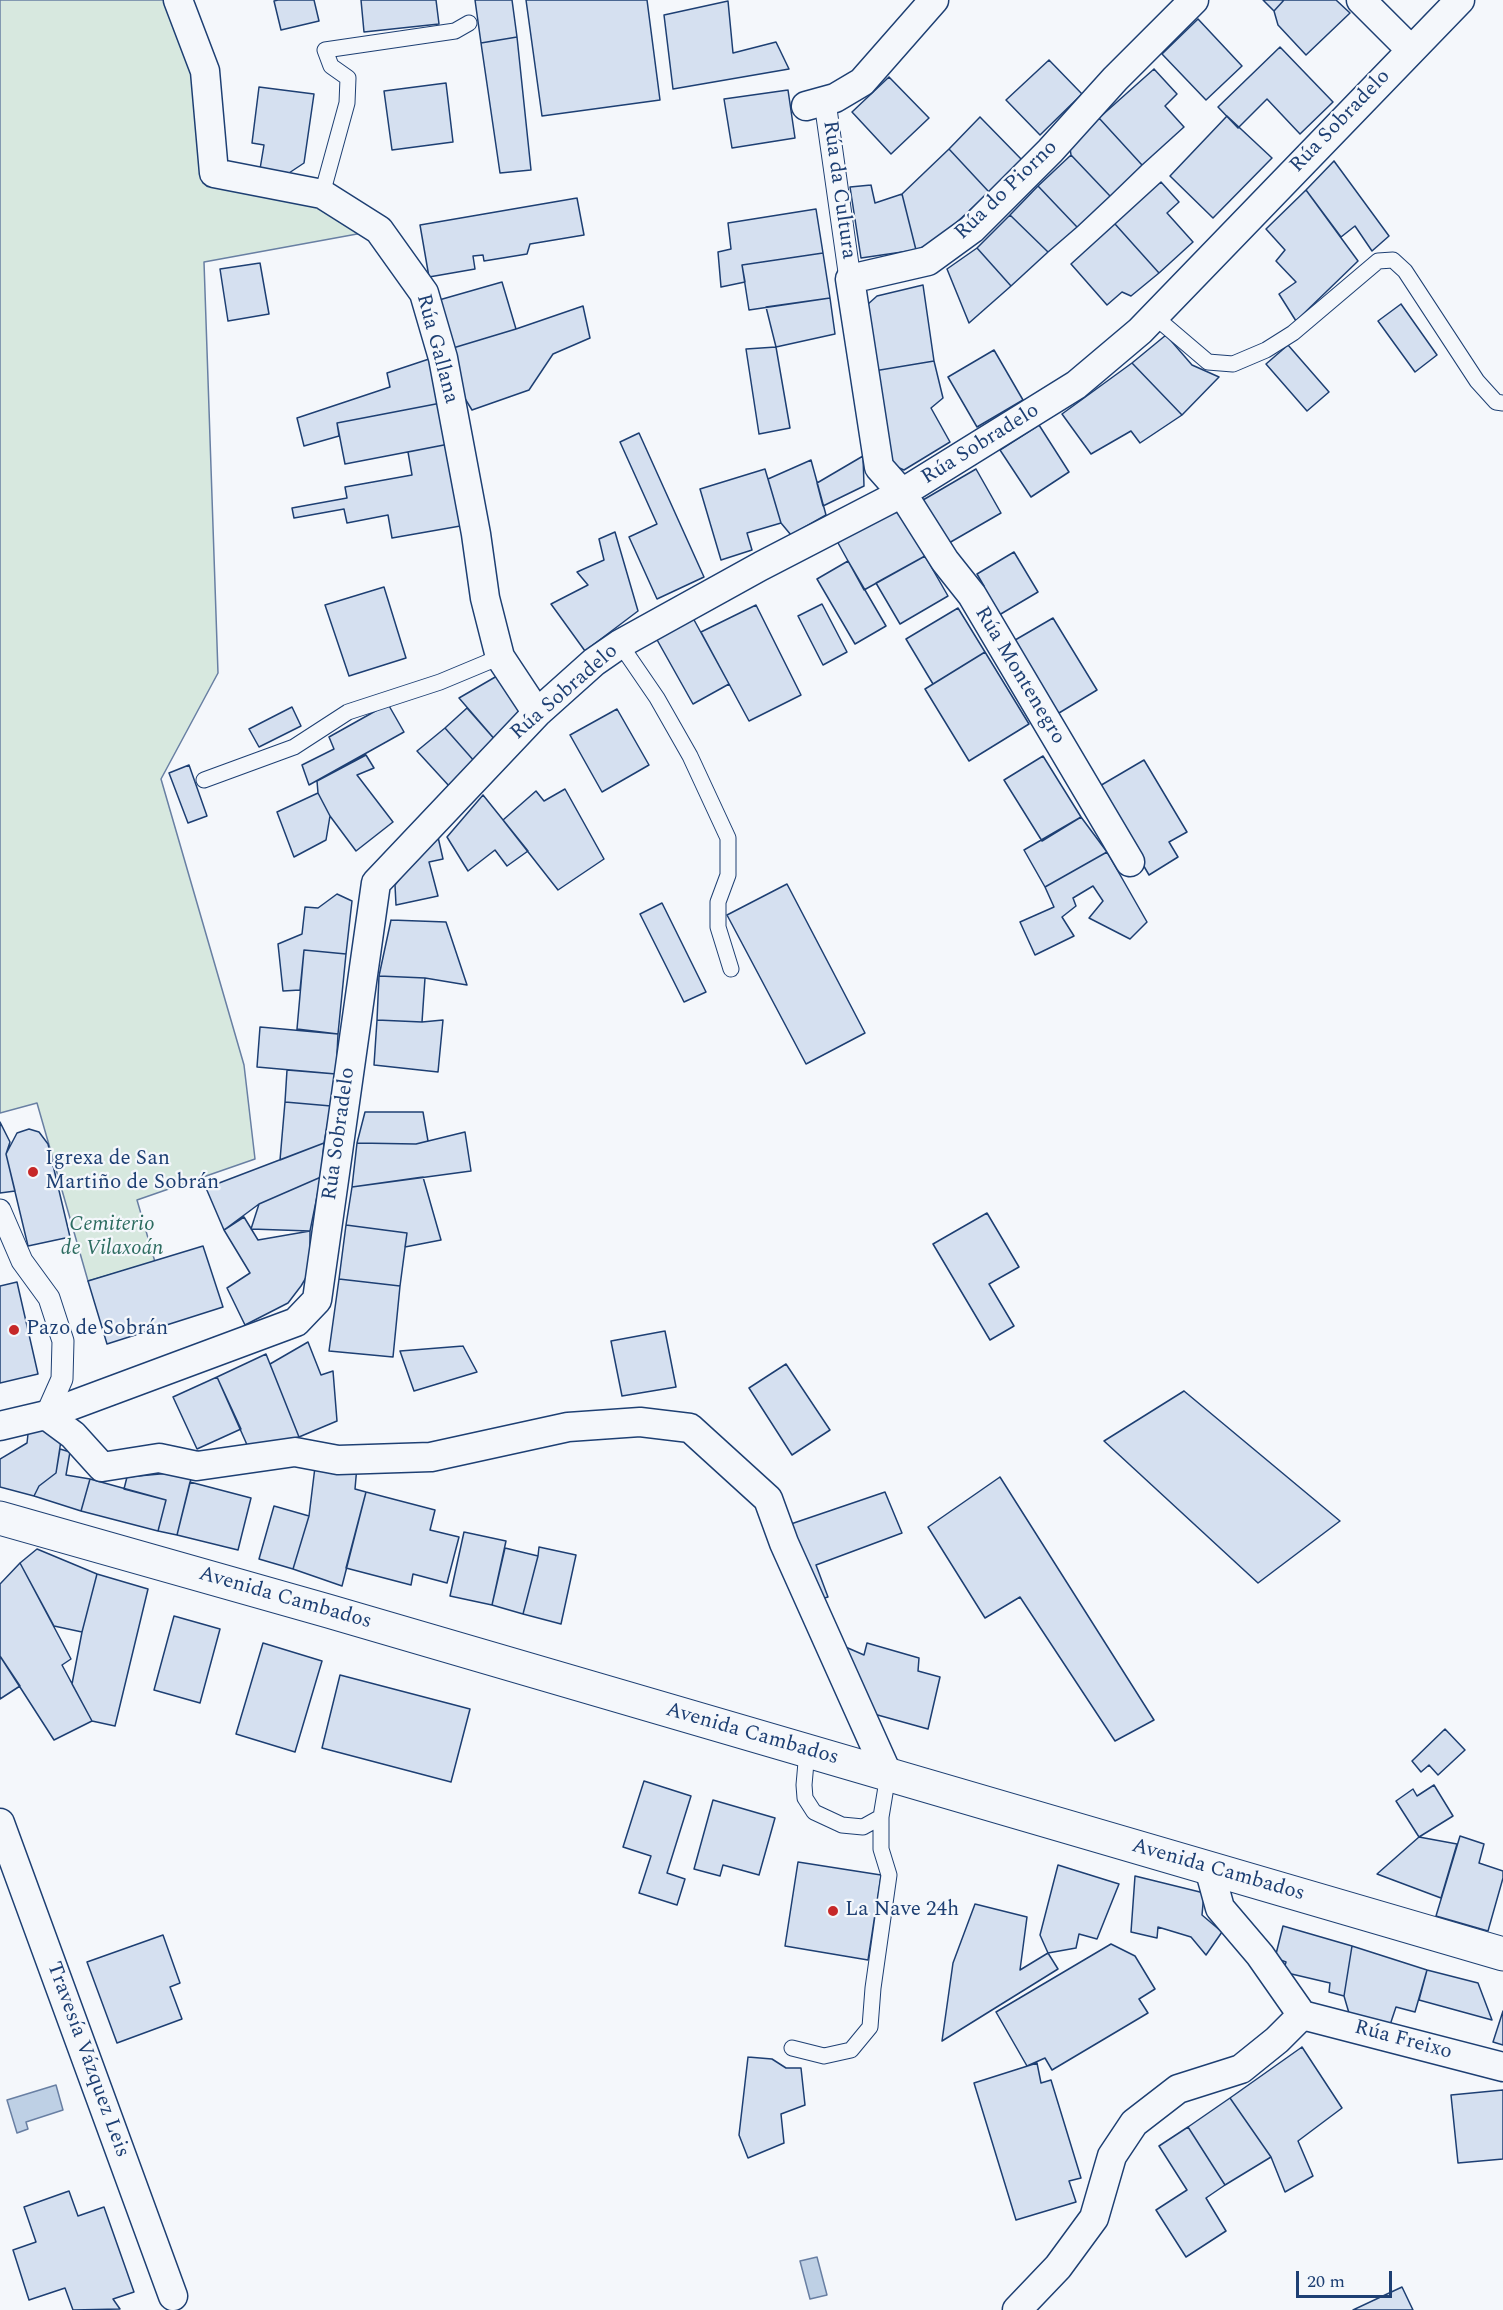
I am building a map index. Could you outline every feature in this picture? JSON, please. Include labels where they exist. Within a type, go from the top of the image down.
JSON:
[{"type":"main road","name":"Avenida Cambados","points":[[4,1524],[807,1751],[1503,1954]]},
{"type":"street","name":"Rúa Gallana","points":[[178,0],[205,71],[214,173],[322,194],[379,230],[424,293],[443,358],[480,554],[485,598],[500,657],[537,713]]},
{"type":"street","name":"Rúa da Cultura","points":[[850,279],[815,104],[835,98],[862,82],[934,0]]},
{"type":"street","name":"Rúa do Piorno","points":[[850,279],[928,261],[972,229],[1194,0]]},
{"type":"street","points":[[1362,0],[1412,50]]},
{"type":"street","name":"Rúa Sobradelo","points":[[0,1426],[46,1415],[296,1322],[317,1300],[376,883],[537,713],[594,662],[620,644],[761,566],[903,494],[1076,385],[1140,331],[1460,0]]},
{"type":"street","points":[[850,279],[879,467],[903,494]]},
{"type":"street","name":"Rúa Montenegro","points":[[903,494],[945,561],[972,595],[1130,862]]},
{"type":"street","points":[[0,1210],[22,1261],[49,1298],[63,1341],[62,1379],[46,1415],[73,1435],[102,1467],[159,1458],[197,1466],[294,1452],[338,1460],[430,1457],[568,1427],[640,1422],[690,1428],[768,1499],[784,1543],[888,1775]]},
{"type":"street","name":"Travesía Vázquez Leis","points":[[0,1823],[173,2296]]},
{"type":"street","points":[[1017,2310],[1058,2267],[1094,2218],[1112,2156],[1134,2123],[1178,2089],[1241,2069],[1277,2040],[1302,2015],[1260,1955],[1220,1908],[1209,1868]]},
{"type":"street","name":"Rúa Freixo","points":[[1302,2015],[1503,2067]]},
{"type":"lane","points":[[322,194],[347,103],[348,78],[331,66],[325,50],[456,31],[469,23]]},
{"type":"lane","points":[[1154,316],[1208,362],[1233,364],[1266,350],[1293,333],[1378,261],[1393,260],[1405,271],[1477,381],[1496,402],[1503,403]]},
{"type":"lane","points":[[620,644],[657,698],[690,756],[728,838],[728,875],[718,902],[718,927],[731,969]]},
{"type":"lane","points":[[204,780],[294,747],[348,712],[440,682],[500,657]]},
{"type":"lane","points":[[807,1751],[805,1798],[814,1812],[842,1825],[863,1827],[881,1817]]},
{"type":"lane","points":[[792,2048],[824,2056],[851,2050],[870,2027],[873,1988],[889,1875],[881,1849],[881,1817],[888,1775]]},
{"type":"green space","name":"Cemiterio de Vilaxoán","points":[[0,0],[178,0],[214,173],[322,194],[379,230],[204,262],[218,673],[161,779],[244,1065],[255,1159],[137,1200],[155,1262],[88,1281],[37,1103],[0,1113]]},
{"type":"water","points":[[56,2085],[63,2110],[26,2122],[28,2129],[17,2133],[7,2100]]},
{"type":"water","points":[[817,2257],[827,2295],[810,2299],[800,2261]]},
{"type":"building","points":[[314,0],[319,21],[281,30],[274,1]]},
{"type":"building","points":[[361,0],[436,0],[439,24],[364,32]]},
{"type":"building","points":[[475,0],[512,0],[517,37],[481,43]]},
{"type":"building","points":[[526,0],[647,0],[660,100],[542,116]]},
{"type":"building","points":[[1263,0],[1284,0],[1274,11]]},
{"type":"building","points":[[1284,0],[1336,0],[1350,13],[1306,55],[1278,25],[1274,11]]},
{"type":"building","points":[[728,1],[733,53],[776,42],[789,69],[673,89],[664,15]]},
{"type":"building","points":[[1198,19],[1242,66],[1206,100],[1162,54]]},
{"type":"building","points":[[517,37],[531,170],[500,173],[481,43]]},
{"type":"building","points":[[1280,47],[1333,102],[1300,134],[1267,99],[1238,128],[1218,107]]},
{"type":"building","points":[[1049,60],[1082,94],[1040,135],[1006,100]]},
{"type":"building","points":[[1154,69],[1177,94],[1165,106],[1184,127],[1142,165],[1099,118]]},
{"type":"building","points":[[889,77],[929,118],[891,154],[852,112]]},
{"type":"building","points":[[446,83],[453,142],[392,150],[384,91]]},
{"type":"building","points":[[259,87],[314,94],[304,163],[289,173],[260,169],[264,145],[252,143]]},
{"type":"building","points":[[788,90],[795,138],[732,148],[724,99]]},
{"type":"building","points":[[1227,116],[1272,158],[1213,218],[1170,176]]},
{"type":"building","points":[[980,117],[1023,161],[989,192],[949,149]]},
{"type":"building","points":[[1099,118],[1142,165],[1110,196],[1071,155],[1070,148]]},
{"type":"building","points":[[949,149],[989,192],[937,241],[916,250],[902,194]]},
{"type":"building","points":[[1071,155],[1110,196],[1077,227],[1038,186]]},
{"type":"building","points":[[1334,161],[1389,236],[1372,251],[1355,226],[1341,237],[1306,190]]},
{"type":"building","points":[[1161,182],[1179,202],[1167,213],[1193,242],[1159,273],[1115,224]]},
{"type":"building","points":[[871,185],[875,203],[902,194],[916,250],[861,258],[850,187]]},
{"type":"building","points":[[1038,186],[1077,227],[1048,252],[1010,215]]},
{"type":"building","points":[[1306,190],[1358,261],[1296,321],[1279,294],[1296,282],[1276,261],[1285,250],[1266,229]]},
{"type":"building","points":[[577,198],[584,235],[530,244],[527,254],[484,261],[483,255],[473,256],[475,269],[429,277],[420,225]]},
{"type":"building","points":[[816,209],[823,253],[742,265],[745,282],[721,287],[718,252],[731,249],[728,223]]},
{"type":"building","points":[[1010,215],[1048,252],[1011,286],[977,248]]},
{"type":"building","points":[[1115,224],[1159,273],[1131,296],[1122,292],[1107,305],[1071,264]]},
{"type":"building","points":[[977,248],[1011,286],[969,323],[947,269]]},
{"type":"building","points":[[823,253],[830,298],[749,310],[742,265]]},
{"type":"building","points":[[260,263],[269,314],[228,321],[220,269]]},
{"type":"building","points":[[502,282],[516,329],[453,348],[439,300]]},
{"type":"building","points":[[923,285],[934,361],[874,371],[867,305],[877,296]]},
{"type":"building","points":[[830,298],[835,334],[776,347],[766,307]]},
{"type":"building","points":[[1401,304],[1437,355],[1415,372],[1378,321]]},
{"type":"building","points":[[583,306],[590,338],[553,354],[529,390],[472,410],[456,384],[453,348]]},
{"type":"building","points":[[1166,335],[1192,365],[1219,377],[1182,415],[1132,363]]},
{"type":"building","points":[[1288,345],[1329,392],[1307,411],[1266,364]]},
{"type":"building","points":[[776,347],[790,428],[759,434],[746,349]]},
{"type":"building","points":[[994,350],[1023,400],[977,427],[948,377]]},
{"type":"building","points":[[429,359],[441,403],[337,423],[339,436],[304,446],[297,418],[390,387],[387,373]]},
{"type":"building","points":[[934,361],[943,398],[931,408],[950,442],[904,470],[890,464],[874,371]]},
{"type":"building","points":[[1132,363],[1182,415],[1140,443],[1131,431],[1091,454],[1062,414]]},
{"type":"building","points":[[441,403],[449,444],[345,464],[337,423]]},
{"type":"building","points":[[1039,425],[1069,472],[1031,497],[1000,450]]},
{"type":"building","points":[[639,433],[704,577],[657,599],[629,537],[657,524],[620,442]]},
{"type":"building","points":[[449,444],[466,525],[392,538],[388,515],[347,523],[344,509],[294,518],[292,508],[347,498],[345,487],[412,475],[408,452]]},
{"type":"building","points":[[863,456],[864,486],[823,506],[817,483]]},
{"type":"building","points":[[811,460],[826,515],[791,535],[781,523],[768,479]]},
{"type":"building","points":[[765,469],[781,523],[747,533],[752,550],[721,560],[700,489]]},
{"type":"building","points":[[976,469],[1001,513],[942,547],[923,500]]},
{"type":"building","points":[[901,512],[925,556],[864,590],[837,541],[888,513]]},
{"type":"building","points":[[615,532],[638,611],[585,651],[551,604],[588,585],[577,572],[604,560],[599,539]]},
{"type":"building","points":[[1014,552],[1038,592],[994,618],[978,590],[984,586],[977,574]]},
{"type":"building","points":[[925,556],[948,596],[900,624],[876,583]]},
{"type":"building","points":[[848,561],[886,626],[855,644],[817,579]]},
{"type":"building","points":[[384,587],[406,658],[349,676],[325,605]]},
{"type":"building","points":[[822,604],[847,652],[823,665],[798,616]]},
{"type":"building","points":[[756,605],[801,695],[749,721],[701,632]]},
{"type":"building","points":[[958,608],[985,652],[933,684],[906,639]]},
{"type":"building","points":[[693,618],[729,684],[693,704],[656,638]]},
{"type":"building","points":[[1053,618],[1097,690],[1054,716],[1010,643]]},
{"type":"building","points":[[985,652],[1029,724],[969,761],[925,689]]},
{"type":"building","points":[[497,676],[524,713],[497,742],[459,698]]},
{"type":"building","points":[[388,704],[404,732],[309,785],[302,765],[334,749],[329,737]]},
{"type":"building","points":[[292,707],[301,726],[259,747],[249,729]]},
{"type":"building","points":[[467,708],[497,742],[475,762],[445,728]]},
{"type":"building","points":[[617,709],[649,765],[602,792],[570,735]]},
{"type":"building","points":[[445,728],[475,762],[450,787],[417,751]]},
{"type":"building","points":[[366,755],[374,768],[357,775],[393,822],[356,851],[330,816],[318,793],[317,781]]},
{"type":"building","points":[[1043,756],[1081,817],[1042,841],[1004,780]]},
{"type":"building","points":[[1144,760],[1187,832],[1169,842],[1178,857],[1149,875],[1098,787]]},
{"type":"building","points":[[189,765],[207,816],[188,823],[169,773]]},
{"type":"building","points":[[565,789],[604,859],[558,890],[503,820],[536,791],[544,801]]},
{"type":"building","points":[[318,793],[330,816],[326,840],[294,857],[277,812]]},
{"type":"building","points":[[483,795],[528,851],[507,866],[495,850],[468,871],[447,837]]},
{"type":"building","points":[[1081,817],[1107,852],[1045,887],[1024,850]]},
{"type":"building","points":[[438,837],[443,859],[429,862],[438,896],[396,905],[395,885],[416,857]]},
{"type":"building","points":[[1107,852],[1147,922],[1130,939],[1089,918],[1103,901],[1093,886],[1073,898],[1076,906],[1062,917],[1074,936],[1035,955],[1020,922],[1054,907],[1045,887]]},
{"type":"building","points":[[787,884],[865,1033],[806,1064],[727,915]]},
{"type":"building","points":[[337,894],[352,901],[346,954],[304,950],[300,990],[283,991],[278,944],[302,934],[305,907],[318,908]]},
{"type":"building","points":[[662,903],[706,992],[684,1002],[640,914]]},
{"type":"building","points":[[391,920],[446,922],[467,985],[425,978],[379,976]]},
{"type":"building","points":[[304,950],[346,954],[338,1034],[297,1029]]},
{"type":"building","points":[[379,976],[425,978],[422,1022],[377,1020]]},
{"type":"building","points":[[377,1020],[422,1022],[443,1020],[438,1072],[374,1065]]},
{"type":"building","points":[[260,1027],[338,1034],[336,1074],[257,1067]]},
{"type":"building","points":[[287,1070],[336,1074],[331,1106],[285,1102]]},
{"type":"building","points":[[285,1102],[331,1106],[324,1143],[280,1160]]},
{"type":"building","points":[[365,1112],[423,1112],[428,1141],[416,1144],[357,1143]]},
{"type":"building","points":[[0,1122],[10,1142],[6,1154],[15,1191],[0,1193]]},
{"type":"building","name":"Igrexa de San Martiño de Sobrán","points":[[29,1129],[39,1132],[48,1144],[70,1237],[28,1246],[6,1154],[17,1133]]},
{"type":"building","points":[[465,1132],[471,1171],[352,1187],[357,1143],[416,1144]]},
{"type":"building","points":[[324,1143],[321,1177],[259,1204],[224,1230],[206,1188]]},
{"type":"building","points":[[321,1177],[310,1231],[251,1229],[259,1204]]},
{"type":"building","points":[[423,1177],[441,1240],[405,1247],[407,1233],[346,1225],[352,1187]]},
{"type":"building","points":[[987,1213],[1019,1267],[989,1284],[1014,1326],[990,1340],[933,1244]]},
{"type":"building","points":[[244,1217],[258,1240],[310,1231],[310,1271],[301,1286],[288,1303],[245,1325],[227,1288],[250,1273],[224,1230]]},
{"type":"building","points":[[346,1225],[407,1233],[400,1286],[339,1279]]},
{"type":"building","points":[[203,1246],[223,1307],[107,1344],[88,1281]]},
{"type":"building","points":[[339,1279],[400,1286],[393,1357],[329,1351]]},
{"type":"building","name":"Pazo de Sobrán","points":[[17,1282],[38,1374],[0,1383],[0,1286]]},
{"type":"building","points":[[665,1331],[676,1387],[622,1396],[611,1341]]},
{"type":"building","points":[[308,1342],[321,1375],[333,1371],[337,1421],[299,1437],[270,1364]]},
{"type":"building","points":[[463,1346],[477,1372],[414,1391],[400,1351]]},
{"type":"building","points":[[266,1354],[299,1437],[248,1447],[217,1377]]},
{"type":"building","points":[[786,1364],[830,1430],[792,1455],[749,1388]]},
{"type":"building","points":[[217,1377],[241,1429],[197,1449],[173,1397]]},
{"type":"building","points":[[1184,1391],[1340,1521],[1258,1583],[1104,1441]]},
{"type":"building","points":[[29,1425],[62,1434],[56,1473],[39,1486],[34,1496],[0,1487],[0,1459],[27,1443]]},
{"type":"building","points":[[60,1449],[70,1452],[66,1475],[90,1479],[81,1511],[34,1496],[39,1486],[56,1473]]},
{"type":"building","points":[[357,1466],[355,1489],[366,1492],[342,1586],[293,1569],[309,1516],[315,1467]]},
{"type":"building","points":[[193,1471],[177,1535],[158,1531],[166,1500],[124,1489],[127,1477]]},
{"type":"building","points":[[1000,1477],[1154,1720],[1115,1741],[1020,1597],[985,1618],[928,1527]]},
{"type":"building","points":[[90,1479],[166,1500],[158,1531],[81,1511]]},
{"type":"building","points":[[190,1482],[251,1498],[238,1550],[177,1535]]},
{"type":"building","points":[[366,1492],[435,1510],[430,1530],[459,1537],[447,1583],[413,1574],[411,1585],[346,1568]]},
{"type":"building","points":[[885,1492],[902,1533],[816,1565],[828,1597],[817,1600],[785,1526]]},
{"type":"building","points":[[274,1506],[309,1516],[293,1569],[259,1559]]},
{"type":"building","points":[[464,1532],[506,1541],[492,1605],[450,1596]]},
{"type":"building","points":[[539,1547],[576,1555],[561,1624],[523,1614]]},
{"type":"building","points":[[505,1548],[538,1556],[523,1614],[492,1605]]},
{"type":"building","points":[[37,1549],[97,1574],[82,1632],[54,1626],[20,1563]]},
{"type":"building","points":[[20,1563],[71,1659],[62,1665],[92,1721],[54,1740],[0,1656],[0,1584]]},
{"type":"building","points":[[97,1574],[148,1589],[115,1726],[92,1721],[72,1684]]},
{"type":"building","points":[[174,1616],[220,1629],[200,1703],[154,1690]]},
{"type":"building","points":[[263,1643],[322,1661],[295,1752],[236,1734]]},
{"type":"building","points":[[867,1643],[919,1658],[918,1671],[940,1677],[928,1729],[874,1714],[841,1645],[864,1655]]},
{"type":"building","points":[[0,1656],[20,1686],[0,1699]]},
{"type":"building","points":[[340,1675],[470,1709],[451,1782],[322,1748]]},
{"type":"building","points":[[1445,1729],[1465,1750],[1438,1775],[1429,1765],[1421,1772],[1412,1761]]},
{"type":"building","points":[[644,1781],[691,1796],[667,1873],[685,1879],[677,1905],[639,1893],[651,1856],[623,1847]]},
{"type":"building","points":[[1434,1785],[1453,1816],[1419,1837],[1396,1801],[1413,1789],[1417,1796]]},
{"type":"building","points":[[713,1800],[775,1818],[759,1875],[723,1865],[720,1876],[694,1869]]},
{"type":"building","points":[[1460,1836],[1484,1844],[1479,1863],[1503,1871],[1488,1931],[1436,1916]]},
{"type":"building","points":[[1419,1837],[1457,1844],[1441,1898],[1377,1874]]},
{"type":"building","name":"La Nave 24h","points":[[798,1862],[881,1875],[868,1960],[785,1946]]},
{"type":"building","points":[[1058,1865],[1119,1884],[1097,1939],[1079,1934],[1076,1948],[1048,1953],[1040,1935]]},
{"type":"building","points":[[1135,1876],[1204,1893],[1202,1915],[1222,1932],[1206,1955],[1191,1937],[1158,1927],[1157,1938],[1131,1932]]},
{"type":"building","points":[[975,1904],[1027,1917],[1020,1970],[1048,1953],[1058,1969],[942,2041],[953,1963]]},
{"type":"building","points":[[1283,1926],[1352,1946],[1344,1996],[1329,1992],[1330,1983],[1283,1972],[1286,1962],[1275,1958]]},
{"type":"building","points":[[163,1935],[180,1983],[170,1987],[182,2019],[117,2043],[87,1962]]},
{"type":"building","points":[[1111,1944],[1135,1956],[1155,1989],[1139,1999],[1148,2013],[1052,2070],[1045,2058],[1027,2066],[996,2012]]},
{"type":"building","points":[[1352,1946],[1427,1970],[1415,2012],[1396,2007],[1389,2028],[1351,2020],[1344,1996]]},
{"type":"building","points":[[1427,1970],[1478,1983],[1492,2020],[1419,2000]]},
{"type":"building","points":[[1503,2011],[1503,2045],[1493,2042]]},
{"type":"building","points":[[1302,2047],[1342,2108],[1298,2141],[1313,2176],[1285,2192],[1271,2157],[1230,2098]]},
{"type":"building","points":[[748,2057],[772,2059],[786,2068],[801,2068],[805,2105],[781,2114],[784,2143],[748,2158],[739,2135]]},
{"type":"building","points":[[1037,2063],[1041,2083],[1051,2080],[1081,2178],[1069,2181],[1076,2202],[1016,2220],[974,2083]]},
{"type":"building","points":[[1503,2090],[1503,2159],[1458,2163],[1451,2095]]},
{"type":"building","points":[[1230,2098],[1271,2157],[1225,2185],[1188,2127]]},
{"type":"building","points":[[1188,2127],[1225,2185],[1206,2198],[1226,2231],[1186,2257],[1156,2210],[1187,2190],[1159,2146]]},
{"type":"building","points":[[69,2191],[78,2216],[104,2207],[134,2292],[113,2299],[120,2309],[73,2310],[65,2288],[29,2300],[13,2250],[36,2242],[24,2207]]},
{"type":"building","points":[[1402,2287],[1413,2310],[1353,2310]]},
{"type":"place","name":"Igrexa de San Martiño de Sobrán","points":[[33,1172]]},
{"type":"place","name":"Pazo de Sobrán","points":[[14,1330]]},
{"type":"place","name":"La Nave 24h","points":[[833,1911]]}]
